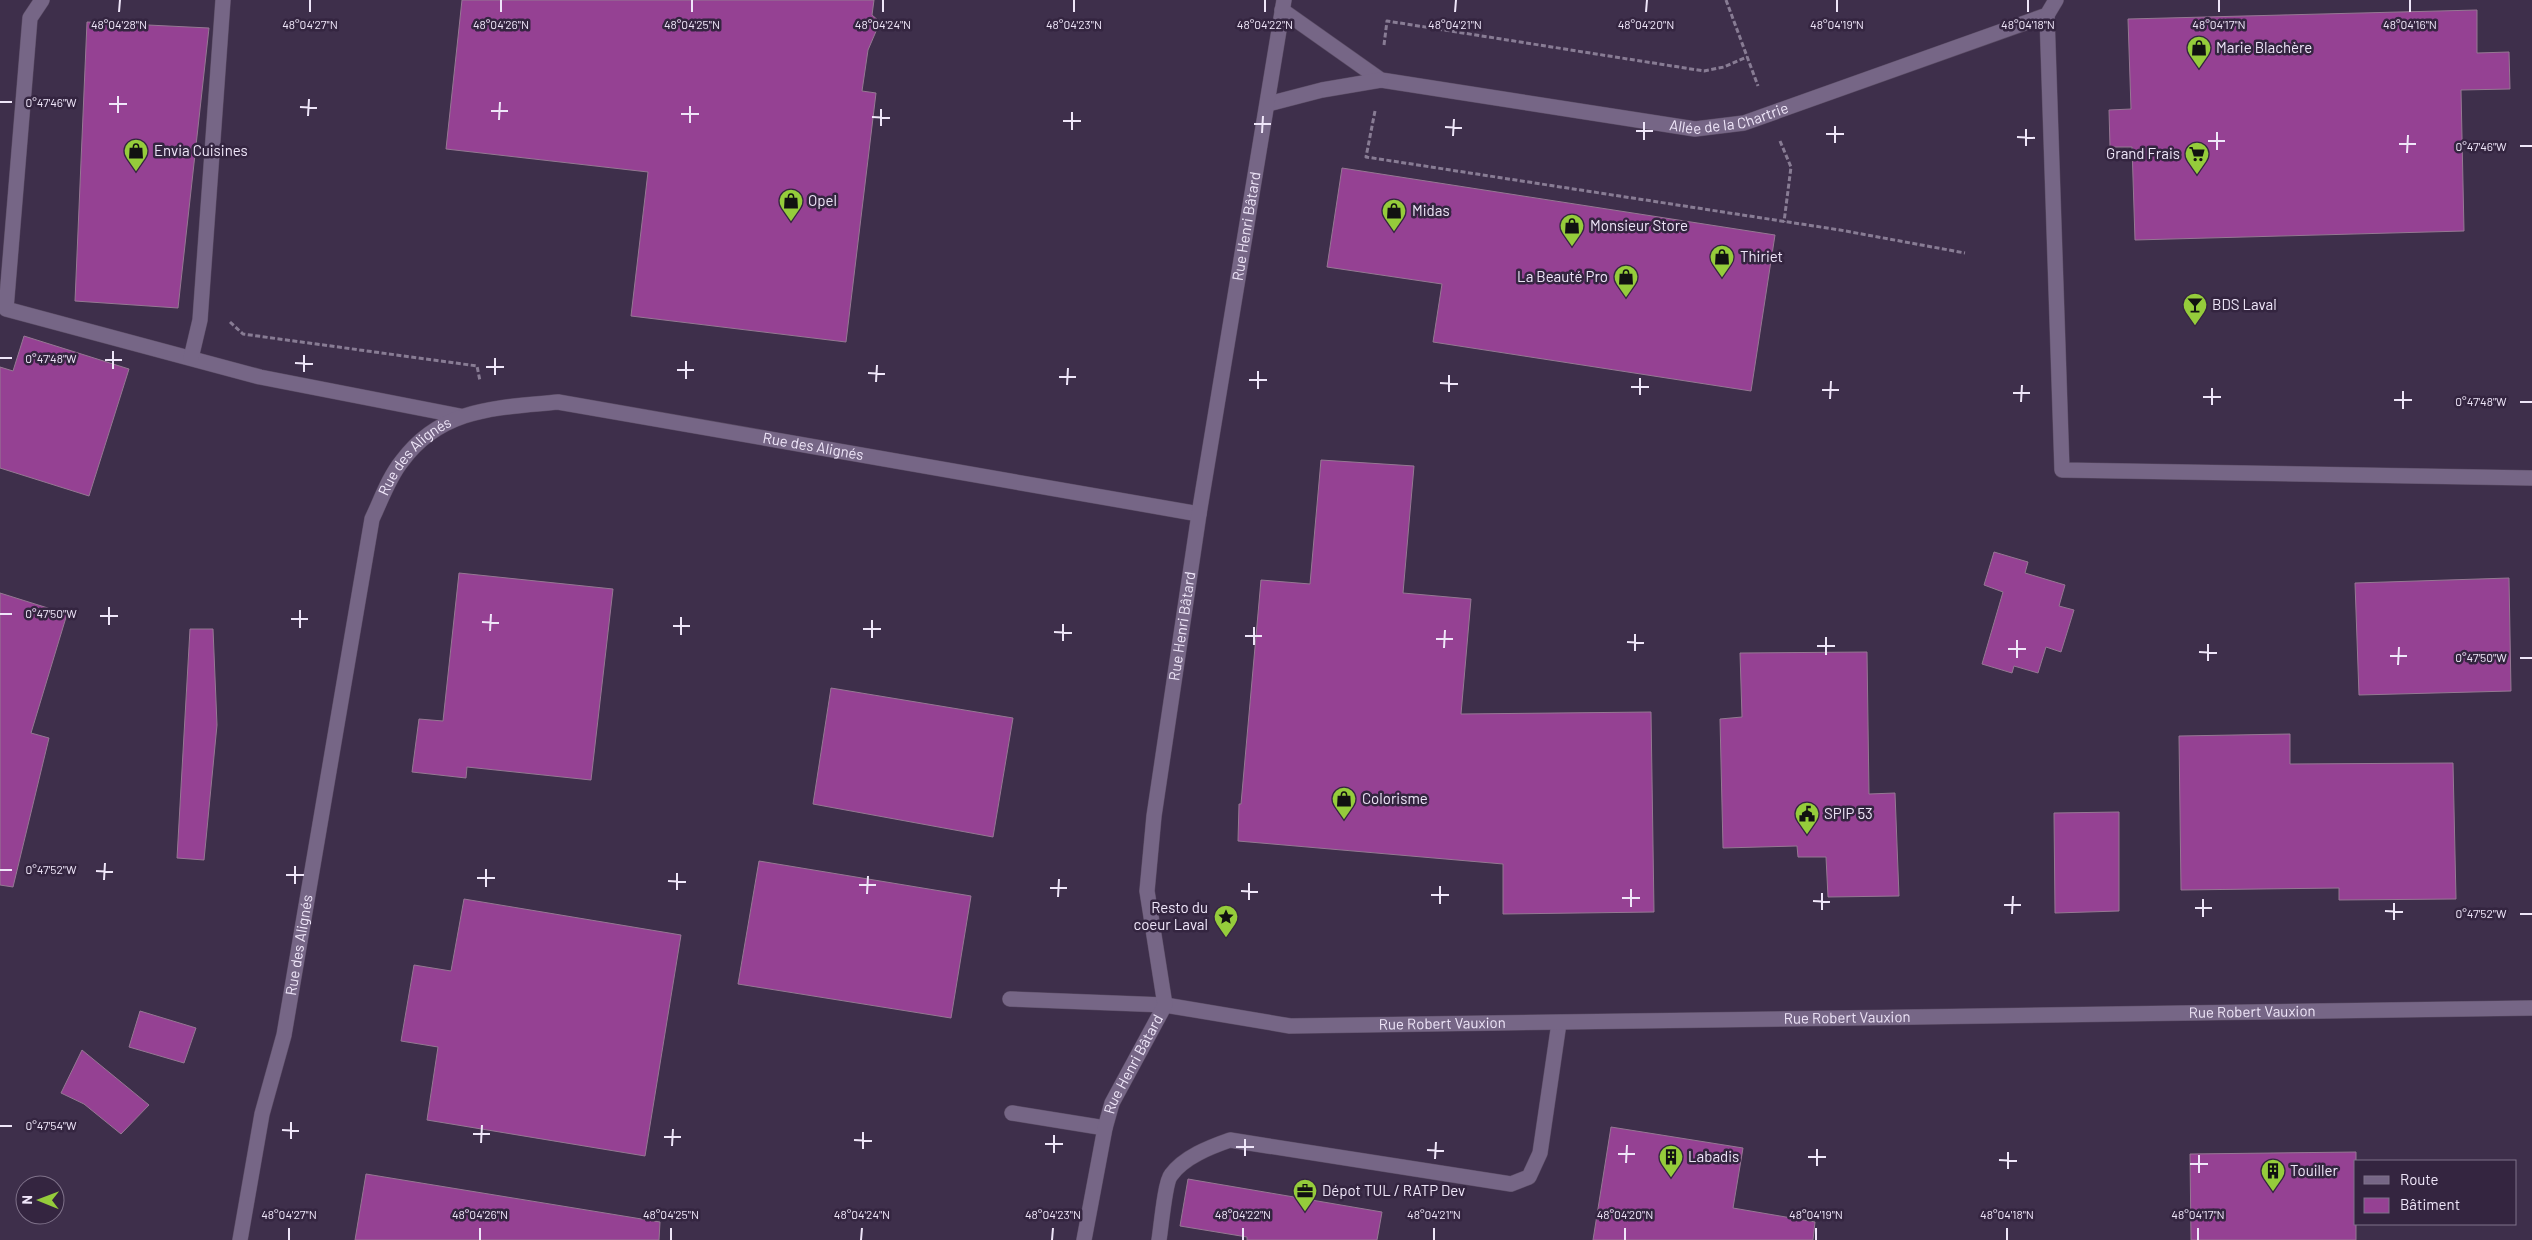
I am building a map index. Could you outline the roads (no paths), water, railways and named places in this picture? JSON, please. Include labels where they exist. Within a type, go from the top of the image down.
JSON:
[{"type":"street","points":[[42,0],[30,18],[6,309],[260,376],[460,416]]},
{"type":"street","points":[[191,358],[200,320],[223,0]]},
{"type":"street","points":[[2056,0],[2047,15],[2062,470],[2532,478]]},
{"type":"street","name":"Allée de la Chartrie","points":[[1283,5],[1382,80],[1695,130],[1744,123],[2047,15]]},
{"type":"street","name":"Rue Henri Bâtard","points":[[1084,1240],[1105,1128],[1112,1103],[1165,1005],[1147,891],[1154,816],[1199,514],[1283,5]]},
{"type":"street","points":[[1268,104],[1322,90],[1382,80]]},
{"type":"street","name":"Rue des Alignés","points":[[240,1240],[262,1114],[284,1035],[372,519],[401,462],[422,440],[460,416],[486,409],[558,402],[1199,514]]},
{"type":"street","name":"Rue Robert Vauxion","points":[[1010,999],[1165,1005],[1290,1026],[2532,1008]]},
{"type":"street","points":[[1159,1240],[1169,1176],[1184,1163],[1211,1147],[1230,1140],[1511,1184],[1529,1177],[1540,1153],[1560,1023]]},
{"type":"street","points":[[1012,1113],[1105,1128]]},
{"type":"place","name":"Marie Blachère","points":[[2199,69]]},
{"type":"place","name":"Envia Cuisines","points":[[136,172]]},
{"type":"place","name":"Grand Frais","points":[[2197,175]]},
{"type":"place","name":"Opel","points":[[791,222]]},
{"type":"place","name":"Midas","points":[[1394,232]]},
{"type":"place","name":"Monsieur Store","points":[[1572,247]]},
{"type":"place","name":"Thiriet","points":[[1722,278]]},
{"type":"place","name":"La Beauté Pro","points":[[1626,298]]},
{"type":"place","name":"BDS Laval","points":[[2195,326]]},
{"type":"place","name":"Colorisme","points":[[1344,820]]},
{"type":"place","name":"SPIP 53","points":[[1807,835]]},
{"type":"place","name":"Resto du coeur Laval","points":[[1226,938]]},
{"type":"place","name":"Labadis","points":[[1671,1178]]},
{"type":"place","name":"Touiller","points":[[2273,1192]]},
{"type":"place","name":"Dépot TUL / RATP Dev","points":[[1305,1212]]}]
